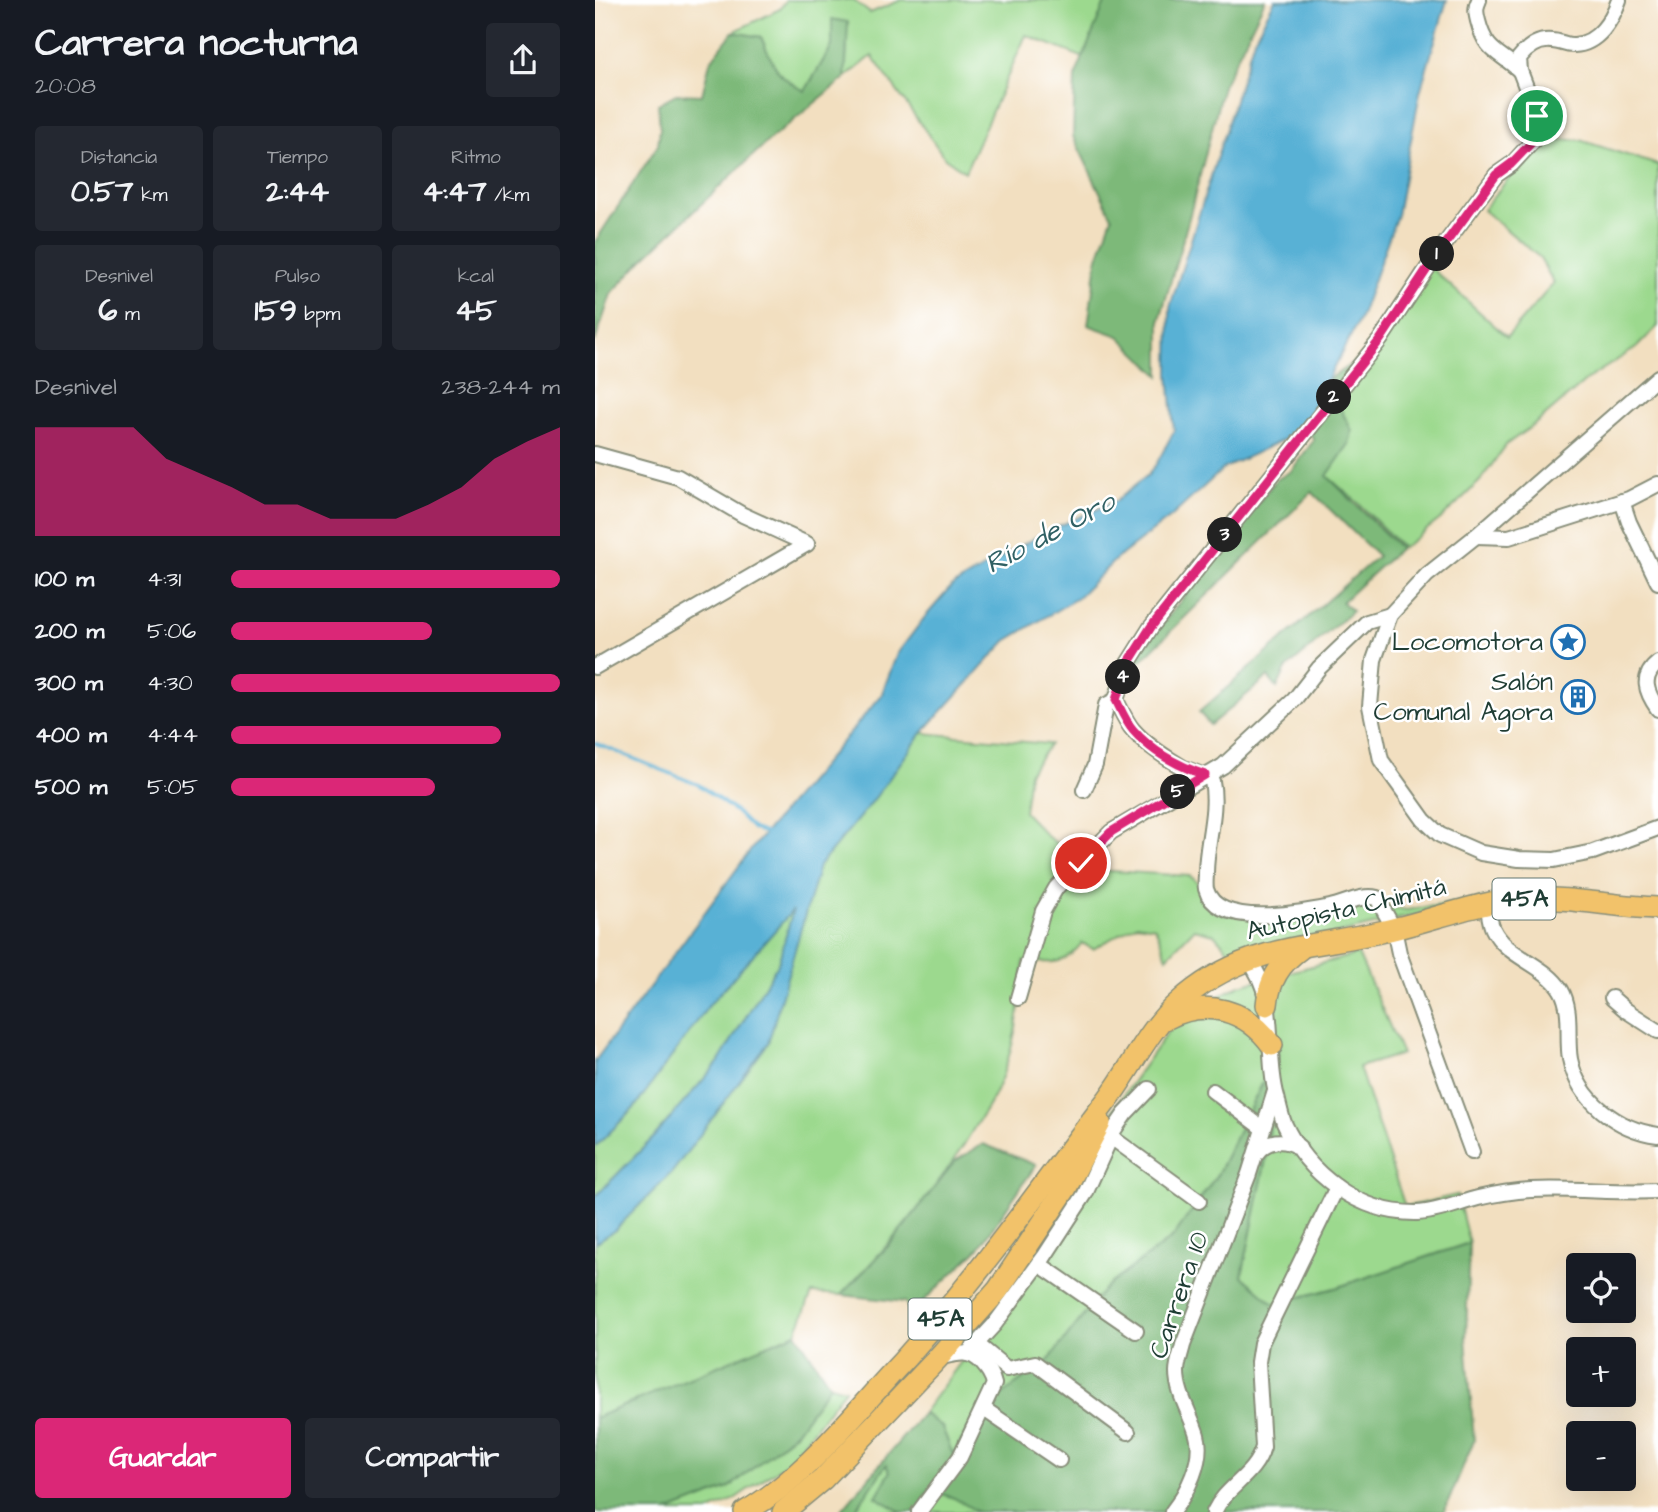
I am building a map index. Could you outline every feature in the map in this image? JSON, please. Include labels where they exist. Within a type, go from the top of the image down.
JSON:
[{"type":"highway","name":"Autopista Chimitá","points":[[745,1512],[785,1485],[814,1457],[941,1319],[1007,1236],[1070,1147],[1107,1101],[1160,1023],[1174,1006],[1195,988],[1234,964],[1248,959],[1319,942],[1394,929],[1487,903],[1560,899],[1658,908]]},
{"type":"highway","points":[[1267,1005],[1271,985],[1280,967],[1301,948],[1319,942]]},
{"type":"highway","points":[[1160,1023],[1189,1009],[1222,1009],[1250,1022],[1272,1045]]},
{"type":"highway","name":"Autopista Chimitá","points":[[783,1512],[823,1479],[937,1359],[998,1290],[1087,1151],[1107,1101]]},
{"type":"street","points":[[1479,0],[1475,8],[1482,38],[1490,48],[1520,71]]},
{"type":"street","points":[[1472,1153],[1399,953],[1394,929],[1377,898],[1369,896],[1286,914],[1237,914],[1214,903],[1206,889],[1206,858],[1214,792],[1212,781],[1205,775],[1174,762],[1146,742],[1132,729],[1116,700],[1127,665],[1151,627],[1380,340],[1433,260],[1496,175],[1533,141],[1538,127],[1537,116],[1520,71],[1519,58],[1528,47],[1550,40],[1572,46],[1589,42],[1607,25],[1619,0]]},
{"type":"street","points":[[1658,377],[1476,536],[1427,575],[1390,615],[1374,660],[1370,706],[1381,760],[1424,820],[1440,835],[1481,853],[1519,859],[1554,860],[1593,852],[1658,828]]},
{"type":"street","points":[[595,454],[678,477],[743,515],[807,544],[595,667]]},
{"type":"street","points":[[1476,536],[1509,537],[1622,501],[1658,484]]},
{"type":"street","points":[[1622,501],[1629,522],[1658,582]]},
{"type":"street","points":[[1018,998],[1043,911],[1056,888],[1111,832],[1223,766],[1283,710],[1319,668],[1367,622],[1390,615]]},
{"type":"street","points":[[1658,663],[1649,671],[1645,680],[1649,697],[1658,709]]},
{"type":"street","points":[[1084,790],[1095,765],[1106,705],[1116,700]]},
{"type":"street","points":[[1487,903],[1493,929],[1499,937],[1544,972],[1563,994],[1568,1015],[1570,1058],[1575,1077],[1594,1104],[1615,1121],[1658,1135]]},
{"type":"street","points":[[1248,959],[1260,978],[1267,1005],[1275,1091],[1284,1123],[1322,1178],[1363,1202],[1388,1210],[1417,1213],[1479,1198],[1530,1190],[1658,1191]]},
{"type":"street","points":[[1612,998],[1658,1031]]},
{"type":"street","points":[[937,1359],[973,1349],[1039,1264],[1085,1194],[1111,1137],[1125,1114],[1149,1089]]},
{"type":"street","points":[[1213,1091],[1262,1128]]},
{"type":"street","name":"Carrera 10","points":[[1172,1512],[1191,1478],[1198,1449],[1198,1438],[1180,1390],[1177,1368],[1275,1091]]},
{"type":"street","points":[[1111,1137],[1199,1201]]},
{"type":"street","points":[[1253,1158],[1260,1148],[1273,1142],[1287,1142],[1299,1147]]},
{"type":"street","points":[[1214,1512],[1230,1490],[1254,1468],[1261,1454],[1263,1447],[1258,1362],[1261,1343],[1337,1187]]},
{"type":"street","points":[[1039,1264],[1136,1331]]},
{"type":"street","points":[[919,1512],[960,1457],[993,1389],[993,1379],[973,1349]]},
{"type":"street","points":[[973,1349],[1007,1368],[1035,1363],[1128,1433]]},
{"type":"street","points":[[984,1409],[1059,1460]]},
{"type":"green space","points":[[786,0],[853,0],[870,13],[901,0],[1107,0],[1084,58],[1026,35],[965,172],[945,158],[872,56],[845,78],[847,47],[832,19],[832,46],[805,92],[784,79],[771,61],[761,37],[733,32],[780,9]]},
{"type":"green space","points":[[1106,0],[1265,0],[1223,86],[1160,319],[1160,376],[1119,336],[1088,325],[1097,261],[1112,217],[1073,136],[1075,77]]},
{"type":"green space","points":[[832,19],[848,22],[845,78],[766,143],[643,259],[611,294],[595,342],[595,242],[658,145],[658,104],[676,94],[702,95],[710,62],[733,32],[761,37],[777,69],[805,91],[832,46]]},
{"type":"green space","points":[[1545,139],[1580,140],[1658,165],[1658,326],[1636,348],[1589,378],[1539,421],[1507,444],[1480,481],[1443,517],[1403,548],[1327,476],[1336,400],[1430,267],[1507,337],[1554,283],[1539,257],[1483,210],[1519,165],[1538,153]]},
{"type":"green space","points":[[1380,344],[1361,377],[1336,400],[1352,431],[1349,444],[1327,476],[1400,548],[1342,602],[1352,611],[1286,669],[1277,688],[1268,677],[1210,725],[1199,712],[1378,556],[1312,492],[1108,693],[1276,480],[1291,471],[1314,440],[1301,418],[1320,399],[1331,378]]},
{"type":"green space","points":[[922,733],[1050,744],[1029,773],[1024,812],[1048,837],[1095,870],[1190,876],[1203,887],[1224,915],[1357,903],[1407,910],[1482,899],[1235,958],[1214,934],[1194,929],[1167,957],[1155,927],[1137,924],[1093,949],[1082,943],[1063,960],[1050,963],[1024,961],[1019,1011],[1012,1043],[1003,1075],[992,1099],[931,1192],[860,1275],[841,1295],[812,1293],[796,1333],[595,1418],[595,1243],[615,1230],[673,1171],[768,1043],[819,866],[872,802]]},
{"type":"green space","points":[[794,908],[778,964],[718,1063],[653,1138],[595,1197],[595,1147],[634,1108],[710,1004]]},
{"type":"green space","points":[[1358,954],[1402,1054],[1359,1067],[1405,1207],[1457,1195],[1469,1243],[1335,1288],[1274,1304],[1242,1276],[1267,1154],[1277,1054],[1217,1175],[1173,1237],[1106,1287],[1048,1361],[978,1413],[953,1455],[942,1427],[923,1413],[995,1316],[1079,1193],[1113,1110],[1178,1017],[1240,985]]},
{"type":"green space","points":[[1278,1052],[1267,1154],[1242,1276],[1274,1304],[1335,1288],[1469,1243],[1466,1338],[1474,1440],[1444,1512],[978,1512],[954,1498],[929,1490],[918,1512],[902,1512],[876,1497],[890,1472],[886,1465],[854,1512],[840,1512],[923,1413],[942,1427],[953,1455],[977,1413],[1048,1361],[1106,1287],[1173,1237],[1217,1175]]},
{"type":"green space","points":[[983,1144],[1036,1165],[979,1248],[911,1313],[905,1302],[841,1295],[892,1242],[955,1161]]},
{"type":"green space","points":[[796,1333],[830,1385],[796,1432],[729,1488],[667,1512],[595,1512],[595,1418]]},
{"type":"green space","points":[[830,1385],[845,1389],[789,1461],[730,1502],[708,1512],[667,1512],[729,1488],[796,1432]]},
{"type":"green space","points":[[886,1465],[891,1472],[876,1497],[902,1512],[853,1512]]},
{"type":"green space","points":[[928,1490],[954,1497],[978,1512],[918,1512]]},
{"type":"water","name":"Río de Oro","points":[[1275,0],[1447,0],[1420,92],[1397,215],[1360,318],[1300,432],[1224,468],[1172,516],[1115,560],[1077,598],[1006,641],[922,733],[872,802],[819,866],[768,1043],[673,1171],[615,1230],[595,1243],[595,1197],[653,1138],[718,1063],[778,964],[793,910],[710,1004],[634,1108],[595,1147],[595,1061],[753,847],[881,696],[897,654],[951,587],[1043,533],[1116,501],[1148,475],[1157,463],[1174,431],[1169,374],[1170,307],[1254,39]]},
{"type":"waterway","points":[[595,743],[699,785],[736,812],[753,829],[768,834]]},
{"type":"place","name":"Locomotora","points":[[1568,642]]},
{"type":"place","name":"Salón Comunal Agora","points":[[1578,697]]},
{"type":"route","points":[[1081,863],[1111,832],[1205,775],[1185,769],[1164,756],[1132,729],[1116,700],[1127,665],[1151,627],[1380,340],[1433,260],[1496,175],[1533,141],[1538,127],[1537,116]]}]
